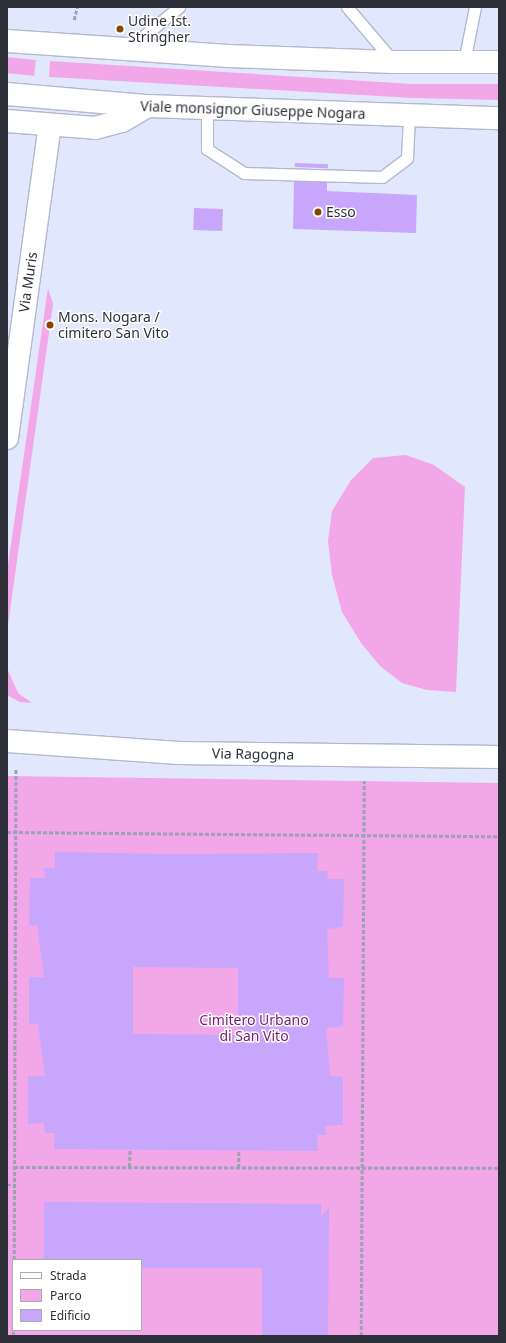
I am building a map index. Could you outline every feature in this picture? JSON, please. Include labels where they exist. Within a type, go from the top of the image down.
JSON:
[{"type":"main road","points":[[7,41],[128,49],[393,62],[499,62]]},
{"type":"main road","name":"Viale monsignor Giuseppe Nogara","points":[[7,94],[148,106],[207,107],[409,117],[499,118]]},
{"type":"main road","points":[[7,121],[50,126],[95,128],[122,121],[148,106]]},
{"type":"main road","name":"Via Muris","points":[[7,438],[50,126]]},
{"type":"main road","name":"Via Ragogna","points":[[7,741],[179,753],[499,757]]},
{"type":"lane","points":[[128,49],[179,7]]},
{"type":"lane","points":[[347,7],[393,62]]},
{"type":"lane","points":[[464,62],[475,7]]},
{"type":"lane","points":[[207,107],[207,149],[244,173],[382,177],[407,158],[409,117]]},
{"type":"path","points":[[14,1259],[16,777]]},
{"type":"path","points":[[361,1336],[364,782]]},
{"type":"path","points":[[7,832],[499,836]]},
{"type":"path","points":[[129,1167],[130,1150]]},
{"type":"path","points":[[239,1152],[239,1167]]},
{"type":"path","points":[[14,1167],[499,1168]]},
{"type":"path","points":[[7,1185],[14,1185]]},
{"type":"green space","points":[[7,57],[36,60],[34,76],[7,73]]},
{"type":"green space","points":[[50,61],[412,84],[499,84],[499,100],[413,98],[49,77]]},
{"type":"green space","points":[[48,288],[53,304],[7,632],[7,572]]},
{"type":"green space","points":[[406,455],[434,465],[465,487],[456,692],[427,690],[402,683],[380,666],[361,643],[342,612],[332,575],[328,541],[332,511],[351,480],[373,458]]},
{"type":"green space","points":[[7,668],[18,693],[32,703],[20,702],[7,695]]},
{"type":"green space","name":"Cimitero Urbano di San Vito","points":[[7,776],[499,783],[499,1336],[7,1336]]},
{"type":"building","points":[[295,163],[328,164],[328,168],[295,167]]},
{"type":"building","points":[[294,181],[327,182],[327,191],[417,195],[416,233],[293,229]]},
{"type":"building","points":[[194,208],[223,209],[222,231],[193,230]]},
{"type":"building","points":[[55,852],[165,854],[318,853],[317,871],[328,871],[327,879],[344,879],[343,927],[327,929],[329,978],[344,978],[343,1026],[326,1028],[330,1076],[343,1077],[343,1125],[325,1126],[326,1135],[317,1135],[318,1151],[54,1149],[55,1133],[45,1133],[44,1123],[28,1124],[28,1076],[45,1076],[38,1024],[29,1024],[29,977],[44,977],[37,925],[29,925],[30,878],[45,878],[44,868],[55,868]],"holes":[[[133,967],[238,968],[238,1035],[133,1034]]]},
{"type":"building","points":[[44,1202],[321,1204],[321,1216],[329,1208],[328,1336],[262,1336],[262,1268],[142,1268],[142,1259],[44,1259]]},
{"type":"place","name":"Udine Ist. Stringher","points":[[120,29]]},
{"type":"place","name":"Esso","points":[[318,212]]},
{"type":"place","name":"Mons. Nogara / cimitero San Vito","points":[[50,325]]}]
